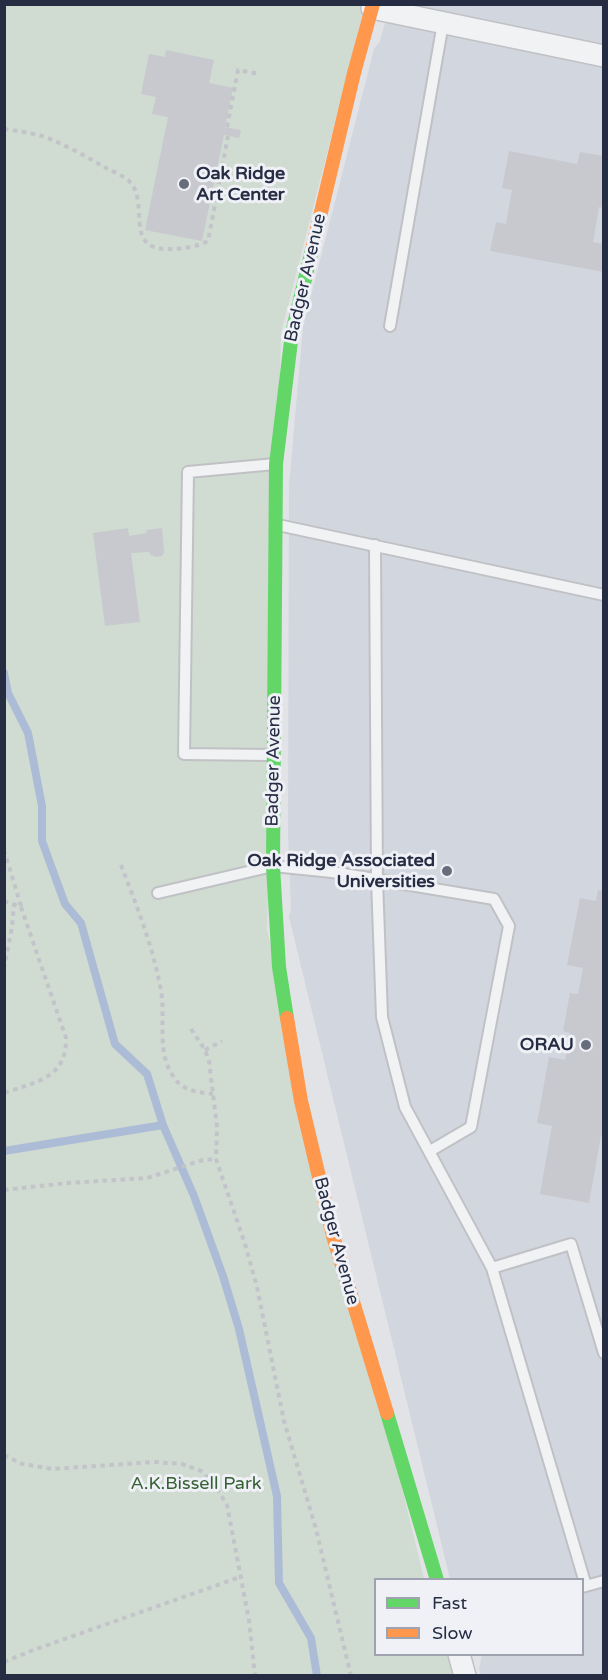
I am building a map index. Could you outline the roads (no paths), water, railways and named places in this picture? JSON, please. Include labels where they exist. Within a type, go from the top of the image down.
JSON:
[{"type":"street","points":[[372,6],[603,56]]},
{"type":"street","name":"Badger Avenue","points":[[372,6],[292,333],[276,464],[273,866],[279,967],[301,1101],[333,1236],[435,1578]]},
{"type":"street","points":[[460,1656],[465,1676]]},
{"type":"lane","points":[[390,326],[443,23]]},
{"type":"lane","points":[[274,755],[184,753],[188,472],[276,464]]},
{"type":"lane","points":[[276,525],[603,595]]},
{"type":"lane","points":[[375,545],[377,880],[382,1017],[405,1107],[492,1268],[581,1578]]},
{"type":"lane","points":[[158,893],[273,866],[332,872],[494,899],[509,926],[471,1127],[430,1151]]},
{"type":"lane","points":[[492,1268],[571,1244],[603,1353]]},
{"type":"lane","points":[[584,1587],[603,1581]]},
{"type":"waterway","points":[[4,673],[8,693],[28,733],[42,806],[42,841],[65,904],[81,923],[115,1044],[147,1074],[163,1125],[194,1196],[223,1276],[239,1329],[277,1496],[279,1583],[311,1638],[317,1676]]},
{"type":"waterway","points":[[4,1151],[163,1125]]},
{"type":"place","name":"Oak Ridge Art Center","points":[[184,184]]},
{"type":"place","name":"Oak Ridge Associated Universities","points":[[447,871]]},
{"type":"place","name":"ORAU","points":[[586,1045]]},
{"type":"park label","name":"A.K.Bissell Park","points":[[196,1484]]}]
